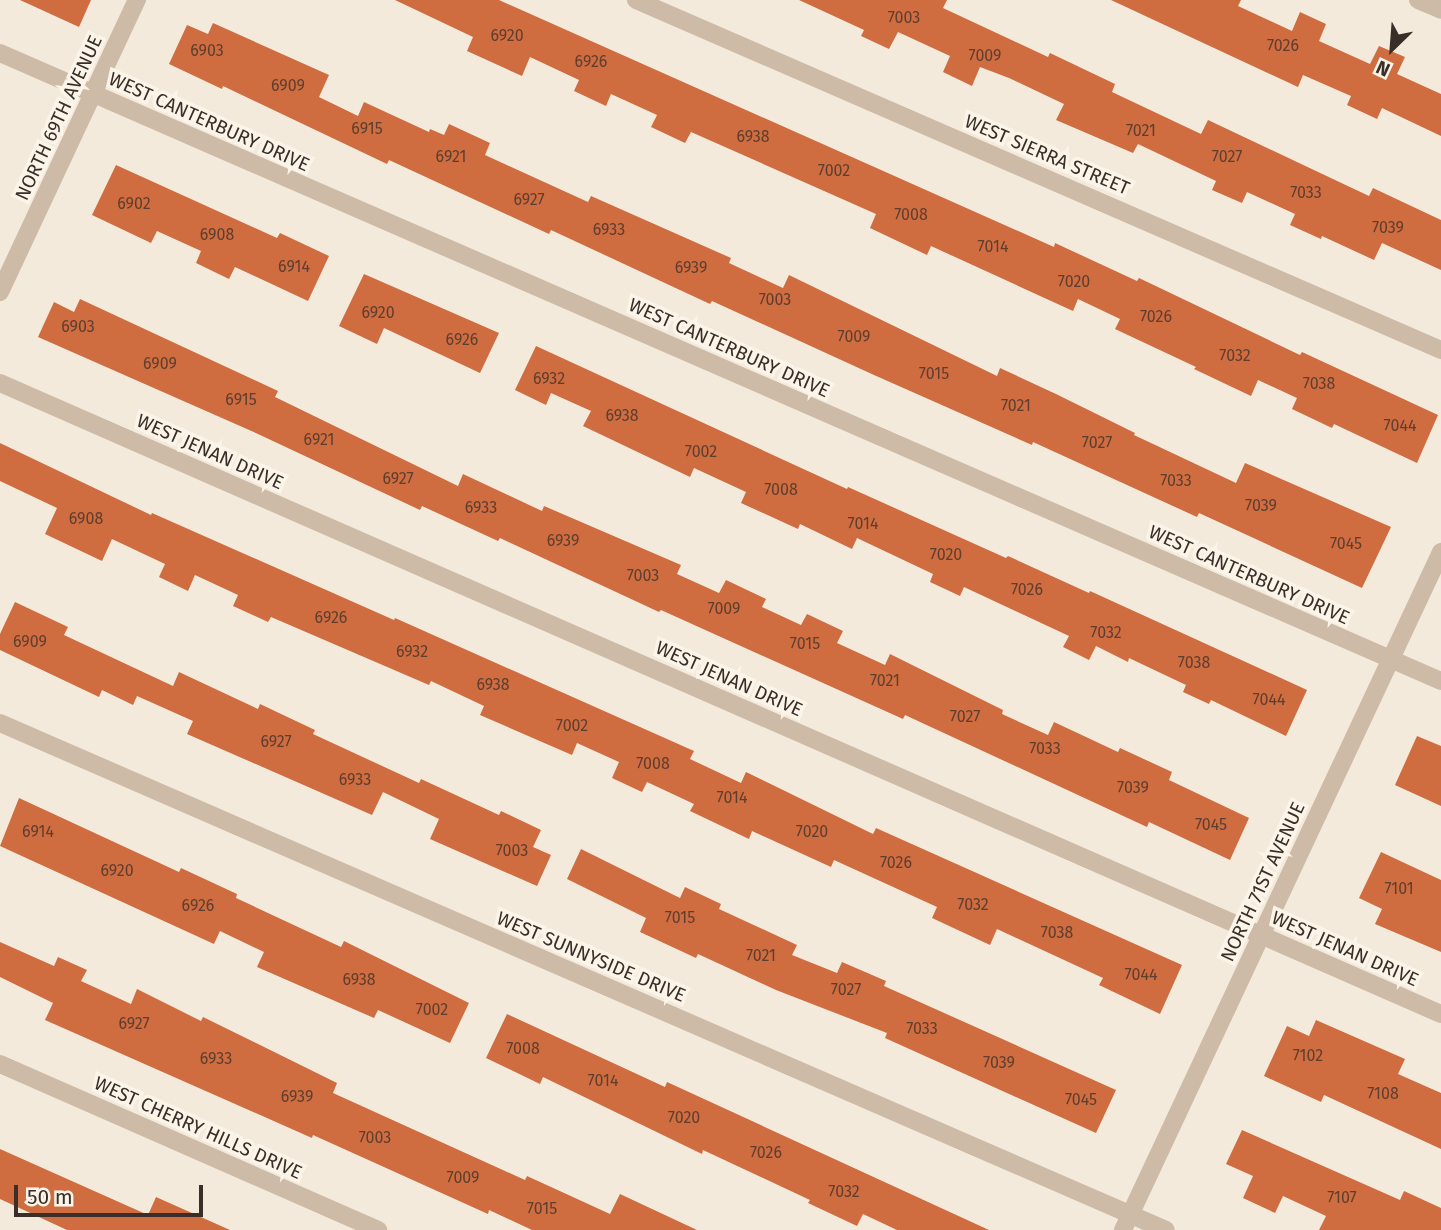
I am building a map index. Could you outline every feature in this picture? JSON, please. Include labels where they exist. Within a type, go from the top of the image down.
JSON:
[{"type":"street","name":"NORTH 69TH AVENUE","points":[[0,292],[137,0]]},
{"type":"street","name":"WEST SIERRA STREET","points":[[636,0],[1441,350]]},
{"type":"street","points":[[1418,0],[1441,10]]},
{"type":"street","name":"WEST CANTERBURY DRIVE","points":[[0,53],[1441,681]]},
{"type":"street","name":"WEST JENAN DRIVE","points":[[0,383],[1441,1014]]},
{"type":"street","name":"NORTH 71ST AVENUE","points":[[1127,1222],[1441,552]]},
{"type":"street","name":"WEST SUNNYSIDE DRIVE","points":[[0,723],[1127,1222],[1166,1230]]},
{"type":"street","name":"WEST CHERRY HILLS DRIVE","points":[[0,1064],[378,1230]]},
{"type":"building","points":[[20,0],[91,0],[79,27]]},
{"type":"building","points":[[395,0],[499,0],[1054,247],[1055,243],[1137,281],[1139,278],[1300,355],[1302,352],[1438,415],[1417,463],[1334,424],[1332,428],[1292,409],[1297,398],[1258,380],[1251,396],[1194,369],[1196,367],[1115,329],[1120,319],[1078,299],[1073,311],[931,246],[927,255],[870,228],[876,214],[691,132],[685,143],[651,127],[657,115],[611,94],[606,106],[574,91],[579,80],[530,57],[522,76],[467,51],[473,37]]},
{"type":"building","points":[[799,0],[947,0],[943,8],[1048,57],[1050,53],[1115,84],[1112,92],[1201,134],[1208,120],[1369,196],[1373,188],[1441,220],[1441,270],[1382,243],[1374,260],[1322,236],[1321,239],[1290,225],[1295,214],[1247,192],[1242,203],[1212,190],[1216,181],[1138,144],[1133,153],[1056,120],[1064,104],[1009,78],[980,67],[972,86],[943,72],[950,56],[898,32],[889,49],[861,36],[864,30]]},
{"type":"building","points":[[1111,0],[1241,0],[1238,6],[1292,31],[1300,12],[1326,24],[1319,41],[1370,64],[1379,46],[1405,57],[1397,74],[1441,94],[1441,136],[1382,108],[1377,119],[1347,105],[1351,96],[1303,75],[1298,87]]},
{"type":"building","points":[[213,23],[329,75],[319,97],[358,116],[364,102],[429,132],[430,129],[444,135],[449,124],[490,143],[485,155],[588,202],[591,196],[731,258],[729,263],[783,288],[789,275],[997,376],[1000,368],[1056,394],[1135,433],[1134,435],[1236,483],[1245,463],[1391,527],[1362,588],[1199,513],[1197,517],[712,301],[710,304],[551,230],[549,234],[389,160],[387,164],[223,86],[222,89],[169,64],[187,25],[208,34]]},
{"type":"building","points":[[116,165],[277,238],[280,233],[329,256],[308,301],[235,267],[229,279],[196,263],[201,251],[157,231],[151,243],[92,215]]},
{"type":"building","points":[[364,274],[499,333],[480,373],[384,328],[377,344],[339,326]]},
{"type":"building","points":[[80,299],[278,391],[275,397],[458,486],[463,474],[542,511],[544,506],[681,565],[677,574],[719,593],[726,580],[766,599],[762,607],[801,625],[807,614],[843,631],[837,643],[885,665],[890,654],[1003,710],[1002,714],[1048,735],[1054,722],[1118,752],[1120,748],[1172,772],[1169,780],[1249,818],[1230,860],[1149,822],[1147,827],[905,715],[903,719],[661,610],[659,612],[500,538],[498,541],[422,506],[420,510],[258,434],[38,337],[54,302],[74,312]]},
{"type":"building","points":[[536,346],[847,489],[848,487],[1089,593],[1090,591],[1307,690],[1286,736],[1211,700],[1209,704],[1183,692],[1186,685],[1129,658],[1128,662],[1096,646],[1089,660],[1063,647],[1069,636],[964,587],[960,596],[930,582],[933,574],[857,538],[852,549],[800,524],[798,529],[741,503],[746,492],[694,468],[690,477],[583,426],[591,411],[551,393],[546,405],[515,390]]},
{"type":"building","points":[[0,443],[151,515],[152,513],[394,620],[395,618],[694,751],[690,759],[741,783],[746,772],[873,834],[876,828],[1182,965],[1160,1014],[1099,985],[1103,978],[997,929],[990,945],[932,918],[937,907],[834,860],[831,867],[752,831],[749,839],[690,811],[694,804],[647,782],[642,792],[612,778],[619,762],[577,743],[572,755],[480,715],[484,706],[431,681],[429,685],[271,617],[268,622],[233,606],[238,595],[195,575],[188,591],[159,577],[165,564],[112,539],[102,561],[45,534],[57,508],[0,481]]},
{"type":"building","points":[[15,602],[68,627],[64,635],[173,686],[179,672],[258,709],[260,704],[315,730],[313,734],[419,783],[421,779],[499,815],[501,811],[541,830],[533,847],[551,855],[537,886],[430,839],[439,819],[383,792],[372,815],[187,734],[193,721],[137,696],[133,705],[102,690],[99,697],[0,650],[0,634]]},
{"type":"building","points":[[1417,736],[1441,746],[1441,806],[1395,785]]},
{"type":"building","points":[[19,798],[179,872],[181,868],[237,894],[236,898],[341,947],[344,941],[469,1003],[450,1043],[378,1010],[374,1018],[257,967],[264,952],[220,931],[214,944],[0,846]]},
{"type":"building","points":[[581,849],[680,898],[685,887],[721,904],[719,909],[797,945],[792,955],[837,973],[842,962],[886,981],[884,986],[1116,1090],[1096,1133],[885,1038],[887,1033],[776,990],[698,954],[696,958],[640,932],[646,918],[567,879]]},
{"type":"building","points":[[1381,852],[1441,880],[1441,952],[1375,924],[1382,909],[1359,898]]},
{"type":"building","points":[[0,942],[54,966],[58,957],[87,970],[81,981],[131,1004],[137,989],[201,1021],[203,1017],[337,1083],[333,1093],[525,1180],[527,1176],[610,1214],[620,1194],[697,1230],[532,1230],[489,1210],[488,1214],[313,1135],[312,1138],[45,1020],[53,1003],[0,977]]},
{"type":"building","points":[[507,1014],[665,1087],[667,1082],[989,1230],[897,1230],[863,1214],[857,1226],[808,1203],[810,1200],[703,1150],[702,1154],[543,1077],[540,1084],[486,1058]]},
{"type":"building","points":[[1316,1020],[1405,1059],[1398,1074],[1441,1093],[1441,1149],[1324,1095],[1321,1102],[1264,1076],[1287,1026],[1309,1036]]},
{"type":"building","points":[[1242,1130],[1400,1200],[1404,1191],[1441,1208],[1441,1230],[1319,1230],[1326,1216],[1283,1196],[1275,1213],[1243,1198],[1253,1176],[1226,1164]]},
{"type":"building","points":[[0,1149],[148,1215],[156,1197],[230,1230],[67,1230],[0,1199]]}]
